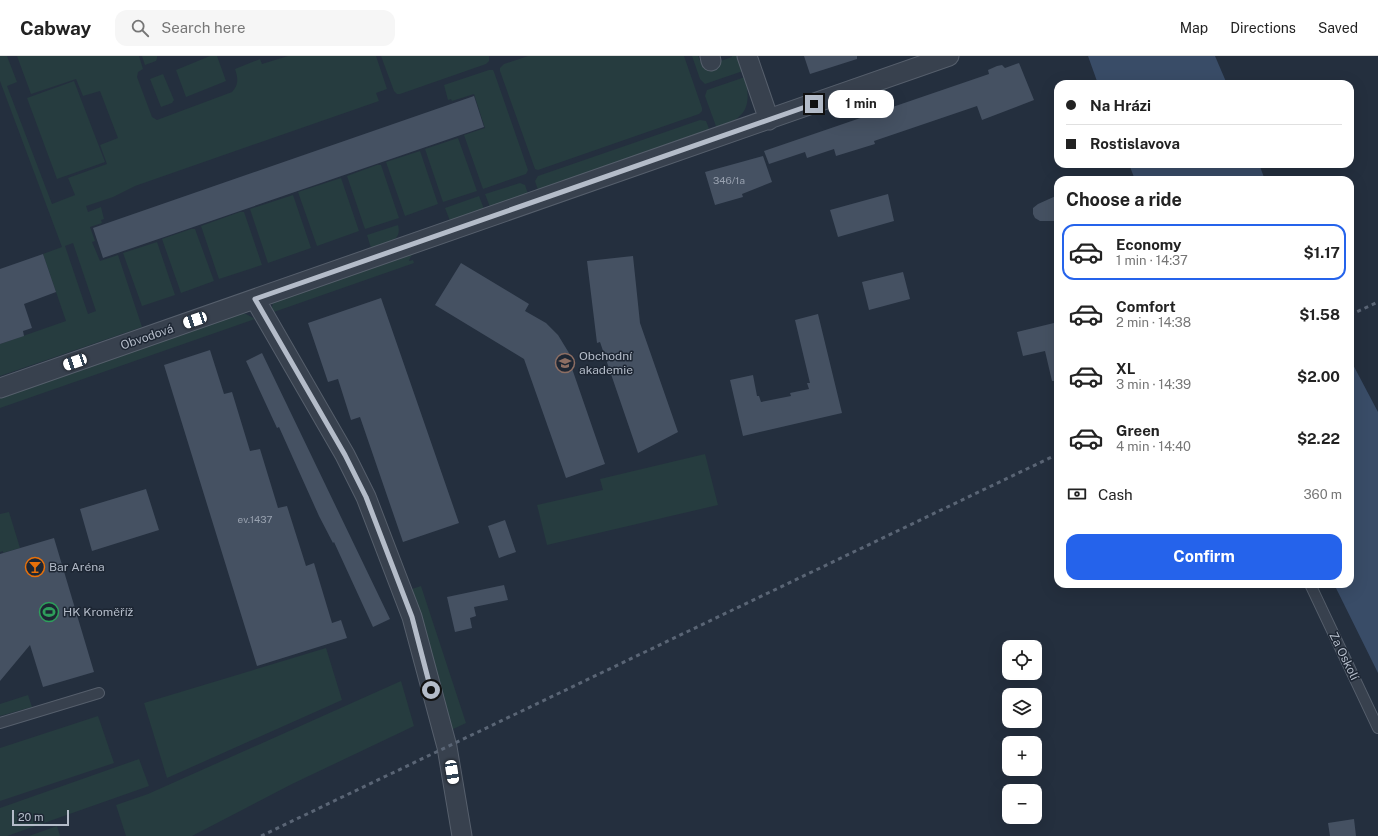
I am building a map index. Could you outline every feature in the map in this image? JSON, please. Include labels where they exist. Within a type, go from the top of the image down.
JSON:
[{"type":"street","points":[[747,56],[769,120]]},
{"type":"street","name":"Obvodová","points":[[0,388],[949,56]]},
{"type":"street","points":[[255,299],[345,455],[366,497],[412,617],[446,747],[462,836]]},
{"type":"lane","name":"Za Oskolí","points":[[1312,588],[1378,728]]},
{"type":"lane","points":[[0,723],[99,693]]},
{"type":"green space","points":[[0,56],[7,56],[17,82],[7,86],[52,204],[75,195],[68,178],[107,164],[100,145],[118,138],[100,91],[83,96],[76,79],[31,94],[17,56],[139,56],[143,69],[138,72],[137,77],[152,117],[157,120],[232,92],[236,87],[237,81],[235,69],[260,59],[262,64],[288,56],[376,56],[387,89],[376,93],[379,101],[135,186],[113,197],[86,206],[88,212],[101,207],[104,219],[101,220],[102,223],[90,227],[95,241],[92,242],[100,261],[118,255],[142,327],[0,376],[0,344],[66,321],[43,254],[62,247],[0,81]],"holes":[[[73,243],[96,311],[88,314],[65,246]]]},
{"type":"green space","points":[[142,56],[157,56],[157,58],[156,61],[145,65]]},
{"type":"green space","points":[[210,56],[217,56],[226,81],[186,97],[176,70]]},
{"type":"green space","points":[[381,56],[489,56],[489,61],[486,64],[397,94],[394,91]]},
{"type":"green space","points":[[528,56],[684,56],[702,111],[699,114],[538,170],[535,169],[500,71],[500,68],[504,64]]},
{"type":"green space","points":[[692,56],[698,56],[703,67],[732,56],[738,56],[743,71],[705,84],[700,79]]},
{"type":"green space","points":[[493,70],[494,72],[528,170],[526,174],[483,189],[464,135],[485,128],[474,94],[452,101],[451,99],[448,100],[444,85]]},
{"type":"green space","points":[[163,74],[174,100],[172,103],[161,107],[150,79]]},
{"type":"green space","points":[[745,77],[748,97],[744,110],[735,120],[717,129],[705,96],[707,90]]},
{"type":"green space","points":[[74,81],[105,162],[57,179],[27,98]]},
{"type":"green space","points":[[700,120],[706,121],[710,131],[538,190],[535,181],[538,176]]},
{"type":"green space","points":[[458,138],[477,191],[443,202],[425,149]]},
{"type":"green space","points":[[420,151],[438,204],[405,216],[386,162]]},
{"type":"green space","points":[[377,165],[381,165],[399,218],[365,229],[347,176]]},
{"type":"green space","points":[[341,178],[359,231],[317,246],[298,192]]},
{"type":"green space","points":[[520,183],[525,185],[528,194],[490,207],[485,194]]},
{"type":"green space","points":[[293,195],[311,248],[268,263],[250,209]]},
{"type":"green space","points":[[479,196],[484,209],[450,221],[445,208]]},
{"type":"green space","points":[[240,212],[244,212],[262,265],[219,279],[201,226]]},
{"type":"green space","points":[[398,225],[399,231],[395,239],[371,248],[367,235]]},
{"type":"green space","points":[[195,229],[214,281],[181,293],[162,239]]},
{"type":"green space","points":[[157,242],[175,295],[142,306],[123,253]]},
{"type":"green space","points":[[418,251],[409,259],[409,261],[413,260],[414,263],[271,313],[273,302]]},
{"type":"green space","points":[[236,313],[246,314],[255,319],[0,408],[0,395]]},
{"type":"green space","points":[[705,454],[718,505],[547,545],[537,505],[603,490],[600,479]]},
{"type":"green space","points":[[9,512],[20,548],[3,553],[3,551],[0,552],[0,514]]},
{"type":"green space","points":[[421,586],[466,723],[451,730],[412,589]]},
{"type":"green space","points":[[326,648],[342,700],[167,778],[144,703]]},
{"type":"green space","points":[[401,681],[414,726],[292,784],[192,836],[126,836],[116,805],[148,794]]},
{"type":"green space","points":[[28,695],[32,707],[0,716],[0,704]]},
{"type":"green space","points":[[98,716],[114,763],[0,801],[0,748]]},
{"type":"green space","points":[[139,759],[149,786],[7,836],[0,836],[0,808]]},
{"type":"green space","points":[[57,826],[60,836],[29,836]]},
{"type":"water","points":[[1088,56],[1215,56],[1225,80],[1097,80]]},
{"type":"water","points":[[1130,168],[1260,168],[1264,176],[1134,176]]},
{"type":"water","points":[[1354,367],[1378,412],[1378,673],[1336,588],[1354,588]]},
{"type":"building","points":[[804,56],[857,56],[857,59],[810,74]]},
{"type":"building","points":[[1019,63],[1034,100],[982,120],[977,106],[874,141],[875,144],[836,156],[834,149],[807,158],[805,152],[769,164],[764,151],[989,74],[988,70],[997,66],[1002,65],[1005,68]]},
{"type":"building","points":[[474,96],[484,127],[103,258],[93,228]]},
{"type":"building","points":[[763,156],[772,182],[742,194],[743,197],[715,205],[705,172]]},
{"type":"building","points":[[888,194],[894,221],[838,237],[830,210]]},
{"type":"building","points":[[1054,197],[1054,221],[1040,221],[1035,218],[1033,208]]},
{"type":"building","points":[[43,254],[56,292],[24,304],[32,328],[23,331],[24,336],[0,344],[0,269]]},
{"type":"building","points":[[633,256],[640,323],[678,432],[638,453],[600,342],[597,343],[587,261]]},
{"type":"building","points":[[461,263],[529,304],[525,311],[546,323],[558,335],[569,353],[567,354],[605,464],[566,478],[524,359],[435,305]]},
{"type":"building","points":[[903,272],[910,299],[869,310],[862,282]]},
{"type":"building","points":[[381,298],[459,523],[403,542],[360,417],[351,420],[338,379],[328,382],[308,323]]},
{"type":"building","points":[[818,314],[842,413],[743,436],[730,380],[753,375],[757,396],[759,396],[761,402],[791,396],[790,393],[809,389],[807,383],[810,383],[795,320]]},
{"type":"building","points":[[1054,323],[1054,381],[1052,381],[1045,351],[1023,356],[1017,332]]},
{"type":"building","points":[[210,350],[224,394],[232,392],[250,451],[260,449],[278,508],[287,506],[306,566],[314,563],[332,623],[341,620],[347,638],[257,666],[164,365]]},
{"type":"building","points":[[262,353],[390,619],[373,627],[334,542],[333,543],[319,516],[279,427],[277,428],[246,361]]},
{"type":"building","points":[[146,489],[159,530],[92,551],[80,509]]},
{"type":"building","points":[[505,520],[516,552],[499,558],[488,526]]},
{"type":"building","name":"HK Kroměříž","points":[[54,538],[94,672],[43,687],[30,645],[0,681],[0,554]]},
{"type":"building","points":[[504,585],[508,600],[474,607],[476,616],[470,618],[472,628],[455,632],[447,597]]},
{"type":"building","points":[[1354,819],[1356,836],[1330,836],[1328,823]]},
{"type":"railway","points":[[1354,313],[1378,302]]},
{"type":"railway","points":[[261,836],[1054,456]]},
{"type":"place","name":"Obchodní akademie","points":[[565,363]]},
{"type":"place","name":"Bar Aréna","points":[[35,567]]},
{"type":"place","name":"HK Kroměříž","points":[[49,612]]},
{"type":"route","points":[[431,690],[412,617],[366,497],[345,455],[255,299],[814,104]]}]
